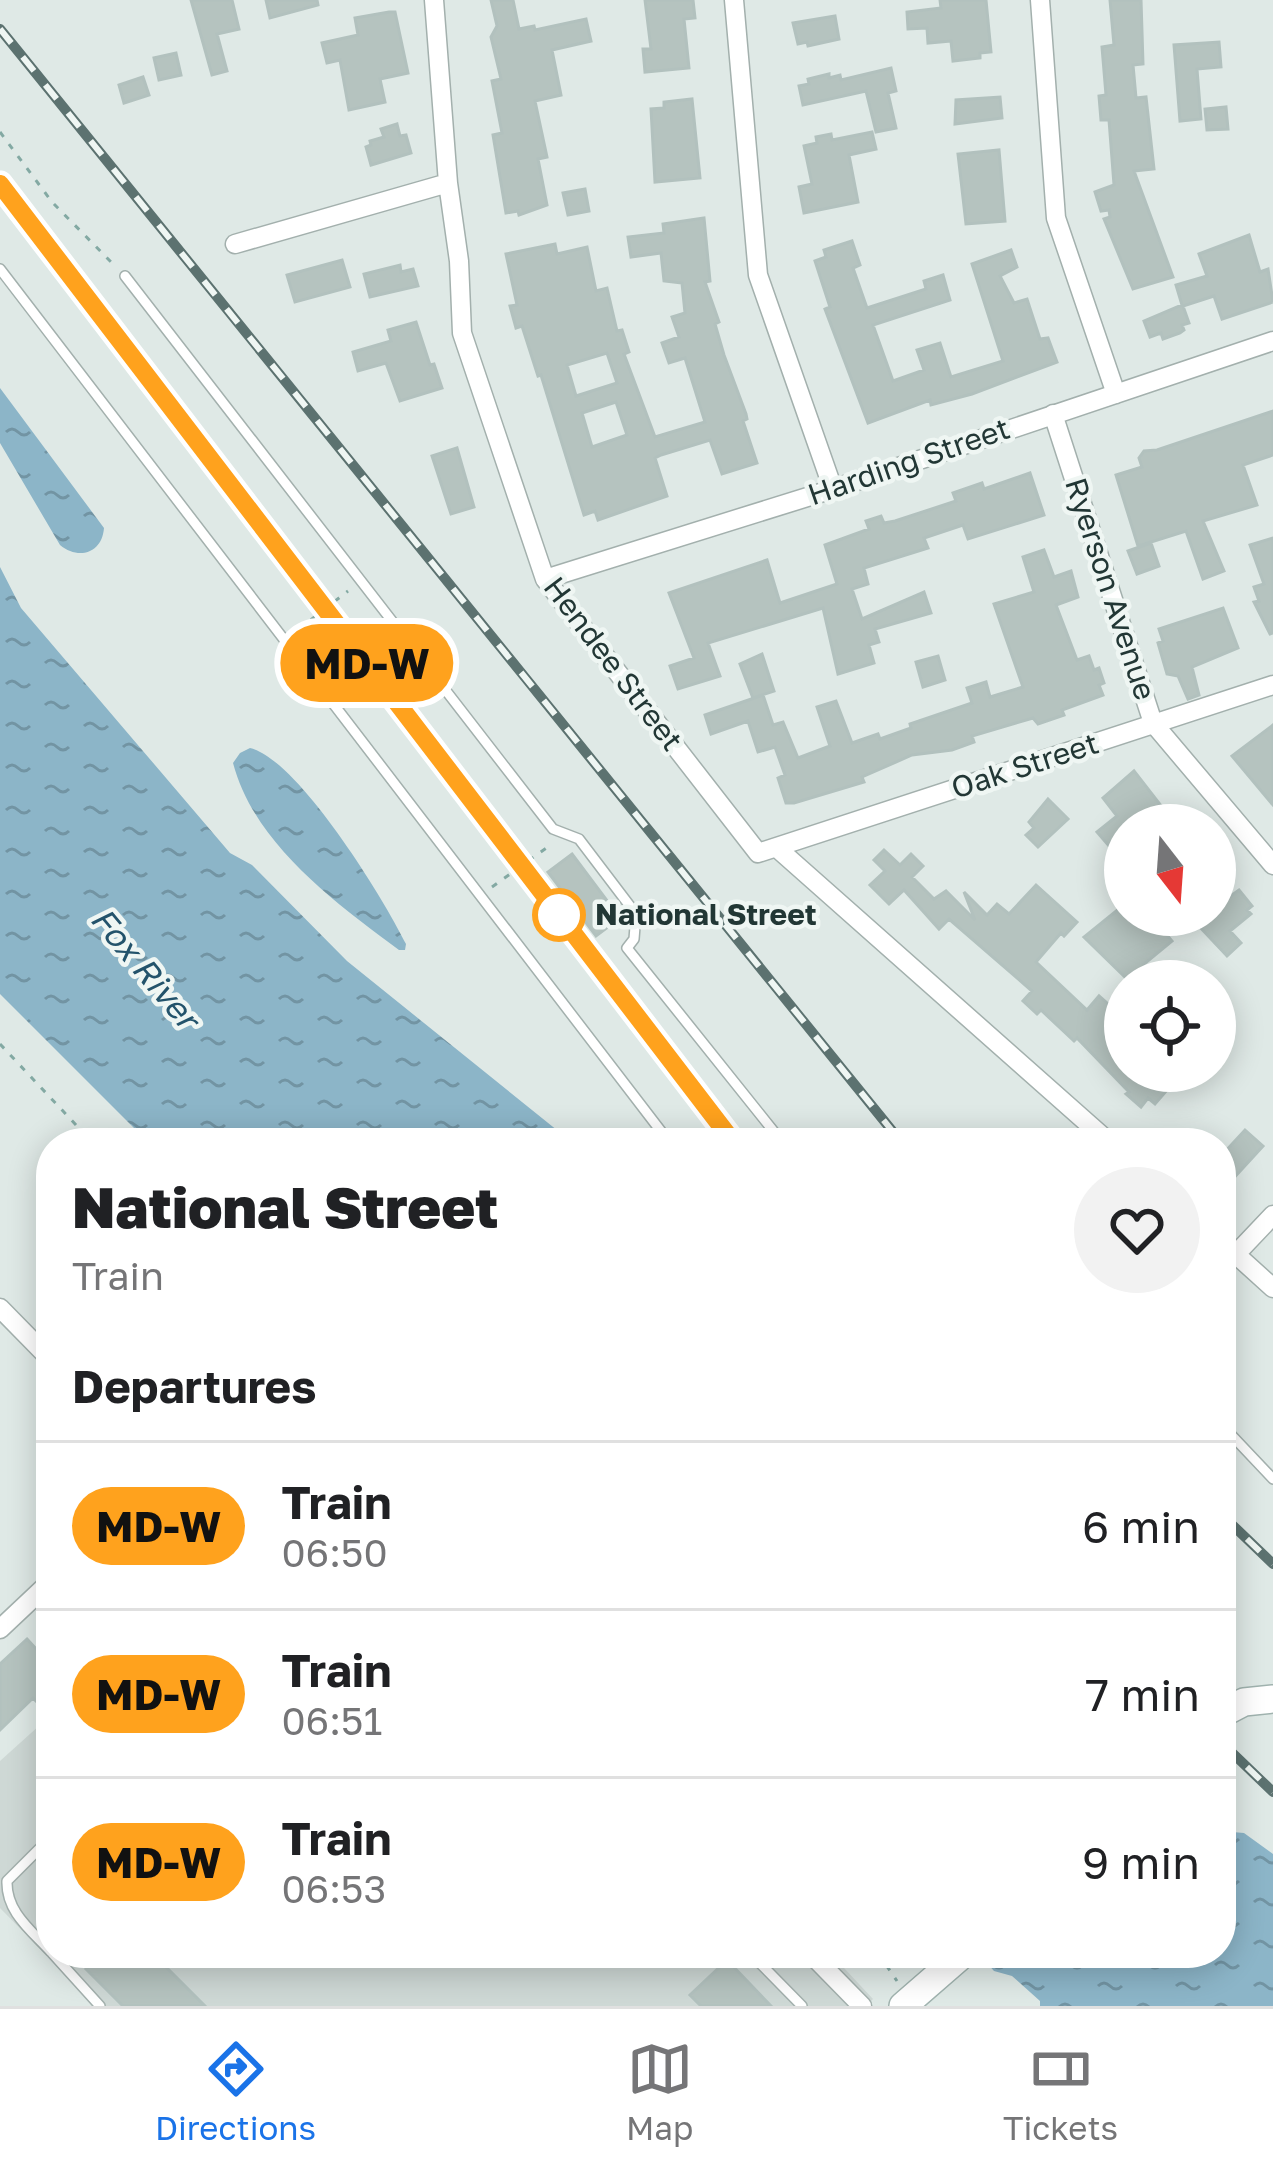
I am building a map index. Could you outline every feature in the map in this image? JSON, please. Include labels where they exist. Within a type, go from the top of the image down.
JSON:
[{"type":"street","name":"Hendee Street","points":[[434,0],[459,261],[461,333],[544,580],[758,853],[777,848],[1093,1128]]},
{"type":"street","points":[[734,0],[758,275],[833,489]]},
{"type":"street","points":[[1040,0],[1056,218],[1116,394]]},
{"type":"street","points":[[235,244],[448,183]]},
{"type":"street","name":"Harding Street","points":[[544,580],[1273,341]]},
{"type":"street","name":"Ryerson Avenue","points":[[1053,414],[1153,723],[1273,866]]},
{"type":"street","name":"Oak Street","points":[[777,848],[1273,685]]},
{"type":"street","points":[[1236,1242],[1273,1215]]},
{"type":"street","points":[[1236,1255],[1273,1288]]},
{"type":"street","points":[[0,1307],[36,1344]]},
{"type":"street","points":[[0,1629],[36,1596]]},
{"type":"street","points":[[1236,1706],[1273,1699]]},
{"type":"street","points":[[825,1968],[862,2006]]},
{"type":"street","points":[[901,1995],[942,1968]]},
{"type":"lane","points":[[0,269],[659,1128]]},
{"type":"lane","points":[[125,276],[553,829],[578,839],[636,914],[634,939],[627,948],[771,1128]]},
{"type":"lane","points":[[1236,1440],[1273,1479]]},
{"type":"lane","points":[[36,1852],[7,1881],[7,1893],[9,1905],[36,1935]]},
{"type":"lane","points":[[66,1968],[100,2006]]},
{"type":"lane","points":[[765,1968],[802,2006]]},
{"type":"path","points":[[0,132],[52,202],[125,276]]},
{"type":"path","points":[[285,640],[359,583]]},
{"type":"path","points":[[480,895],[567,834]]},
{"type":"path","points":[[0,1044],[79,1128]]},
{"type":"path","points":[[886,1968],[901,1995]]},
{"type":"shaded area","points":[[36,1729],[36,1945],[0,1908],[0,1761]]},
{"type":"shaded area","points":[[59,1968],[844,1968],[873,1999],[866,2006],[96,2006]]},
{"type":"water","points":[[0,388],[104,528],[94,549],[81,553],[60,545],[0,443]]},
{"type":"water","name":"Fox River","points":[[0,567],[21,608],[230,853],[252,865],[347,961],[554,1128],[134,1128],[0,994]]},
{"type":"water","points":[[250,748],[270,758],[315,803],[379,896],[405,950],[323,891],[278,845],[243,792],[233,763]]},
{"type":"water","points":[[1236,1832],[1273,1854],[1273,2006],[1040,2006],[1012,1976],[991,1968],[1236,1968]]},
{"type":"building","points":[[191,0],[232,0],[239,29],[217,34],[227,71],[212,75]]},
{"type":"building","points":[[266,0],[317,0],[318,5],[270,18]]},
{"type":"building","points":[[491,0],[513,0],[519,29],[586,19],[591,41],[552,50],[561,95],[535,101],[547,157],[538,159],[547,205],[519,215],[518,211],[506,213],[493,135],[502,133],[492,81],[501,79],[491,37],[497,26]]},
{"type":"building","points":[[645,0],[693,0],[695,18],[684,19],[689,68],[645,72],[643,49],[651,49]]},
{"type":"building","points":[[940,0],[986,0],[991,52],[953,61],[951,41],[928,43],[927,28],[908,29],[907,12],[941,8]]},
{"type":"building","points":[[1110,0],[1141,0],[1143,64],[1133,65],[1136,98],[1146,97],[1154,169],[1134,171],[1173,277],[1133,289],[1104,219],[1110,217],[1109,210],[1101,211],[1095,192],[1114,185],[1109,120],[1101,120],[1099,96],[1106,95],[1102,47],[1114,45]]},
{"type":"building","points":[[395,12],[408,73],[380,79],[385,102],[349,110],[340,60],[327,63],[322,43],[358,35],[355,18]]},
{"type":"building","points":[[835,16],[839,39],[798,44],[793,23]]},
{"type":"building","points":[[1219,42],[1221,67],[1197,69],[1201,119],[1180,121],[1174,45]]},
{"type":"building","points":[[176,53],[181,75],[159,80],[154,58]]},
{"type":"building","points":[[891,68],[896,91],[888,93],[896,128],[876,132],[866,91],[803,105],[799,86],[809,84],[808,79],[829,74],[829,78],[840,75],[841,80]]},
{"type":"building","points":[[143,77],[149,95],[124,103],[119,85]]},
{"type":"building","points":[[1000,97],[1002,118],[955,124],[956,100]]},
{"type":"building","points":[[692,99],[700,178],[655,182],[651,109],[664,108],[664,102]]},
{"type":"building","points":[[1226,107],[1228,129],[1207,130],[1205,109]]},
{"type":"building","points":[[397,124],[411,153],[371,165],[366,147],[384,137],[381,129]]},
{"type":"building","points":[[872,132],[876,149],[849,155],[858,202],[804,213],[799,187],[812,184],[804,146],[817,143],[816,137],[831,134],[832,140]]},
{"type":"building","points":[[999,150],[1005,221],[966,224],[958,154]]},
{"type":"building","points":[[585,189],[589,211],[568,215],[563,193]]},
{"type":"building","points":[[704,218],[710,281],[705,282],[757,463],[722,474],[710,440],[661,455],[655,458],[667,496],[598,520],[595,511],[584,515],[541,375],[522,326],[516,328],[510,306],[517,305],[506,254],[555,244],[557,254],[587,247],[596,291],[607,288],[617,331],[622,330],[629,352],[624,354],[655,437],[705,422],[685,358],[669,363],[662,343],[679,337],[672,317],[685,313],[682,283],[664,281],[661,253],[631,257],[628,237],[664,233],[663,224]],"holes":[[[607,353],[617,383],[576,396],[567,365]],[[616,402],[627,435],[592,447],[582,413]]]},
{"type":"building","points":[[1249,235],[1260,272],[1268,269],[1273,302],[1222,319],[1214,296],[1183,306],[1189,323],[1182,325],[1180,333],[1163,339],[1161,333],[1150,337],[1144,321],[1182,305],[1176,285],[1207,276],[1199,254]]},
{"type":"building","points":[[852,241],[860,265],[853,268],[867,308],[926,289],[924,281],[943,275],[950,300],[873,325],[893,381],[924,370],[917,350],[940,343],[951,377],[1003,361],[972,264],[1011,250],[1017,267],[1000,276],[1014,303],[1027,299],[1040,339],[1048,338],[1057,362],[972,394],[931,405],[930,400],[868,423],[825,309],[830,307],[815,261],[826,257],[824,250]]},
{"type":"building","points":[[342,260],[350,287],[295,302],[287,275]]},
{"type":"building","points":[[400,265],[401,272],[413,269],[418,286],[370,297],[364,274]]},
{"type":"building","points":[[416,322],[442,388],[400,401],[386,363],[358,371],[353,352],[391,341],[388,330]]},
{"type":"building","points":[[1273,411],[1273,455],[1243,465],[1257,505],[1203,521],[1224,571],[1203,579],[1186,531],[1138,546],[1116,475],[1142,467],[1139,458],[1144,451]]},
{"type":"building","points":[[457,448],[474,507],[451,514],[432,456]]},
{"type":"building","points":[[1030,473],[1044,515],[968,539],[963,525],[924,538],[928,548],[864,568],[868,584],[852,589],[862,619],[924,592],[931,613],[875,629],[879,642],[869,645],[874,663],[838,674],[823,608],[708,643],[720,676],[678,689],[670,666],[694,658],[669,593],[767,560],[780,603],[837,584],[825,545],[869,529],[866,521],[881,516],[884,523],[895,521],[956,501],[953,493],[982,483],[984,489]]},
{"type":"building","points":[[1273,538],[1270,634],[1254,602],[1259,601],[1254,587],[1264,584],[1250,545]]},
{"type":"building","points":[[1151,543],[1159,566],[1137,574],[1128,551]]},
{"type":"building","points":[[1044,550],[1054,577],[1071,571],[1078,597],[1056,605],[1077,660],[1089,656],[1094,670],[1099,668],[1103,695],[1038,724],[1033,718],[972,736],[974,742],[952,750],[912,755],[862,777],[864,782],[794,803],[786,803],[778,778],[785,775],[775,747],[758,752],[748,721],[711,734],[705,715],[763,695],[773,725],[783,722],[798,758],[830,746],[817,707],[836,701],[852,743],[878,734],[880,739],[972,703],[967,688],[986,682],[990,697],[1023,687],[994,604],[1034,592],[1023,557]]},
{"type":"building","points":[[1223,608],[1238,648],[1192,667],[1199,695],[1188,699],[1178,676],[1167,674],[1159,629]]},
{"type":"building","points":[[762,654],[774,691],[753,698],[740,664]]},
{"type":"building","points":[[938,656],[945,680],[923,687],[916,662]]},
{"type":"building","points":[[1273,725],[1273,805],[1232,756]]},
{"type":"building","points":[[1134,771],[1160,804],[1108,804],[1103,798]]},
{"type":"building","points":[[1048,799],[1068,819],[1038,847],[1026,835],[1034,828],[1029,822]]},
{"type":"building","points":[[884,850],[900,865],[911,854],[923,866],[912,877],[934,899],[946,891],[975,920],[964,892],[987,915],[997,904],[1009,914],[1036,885],[1077,922],[1036,962],[1087,1010],[1099,996],[1104,1000],[1104,1066],[1077,1038],[1074,1041],[1041,1010],[1037,1014],[1023,1001],[1032,991],[949,919],[939,929],[904,890],[889,904],[870,885],[885,871],[874,860]]},
{"type":"building","name":"National Street","points":[[572,854],[620,918],[596,936],[548,872]]},
{"type":"building","points":[[1236,892],[1252,906],[1247,910],[1251,914],[1236,926]]},
{"type":"building","points":[[1104,921],[1104,936],[1168,936],[1172,941],[1149,960],[1108,960],[1084,937]]},
{"type":"building","points":[[1208,936],[1235,936],[1241,943],[1227,956]]},
{"type":"building","points":[[1165,1092],[1155,1104],[1148,1098],[1141,1107],[1126,1094]]},
{"type":"building","points":[[1245,1130],[1263,1146],[1236,1176],[1236,1140]]},
{"type":"building","points":[[27,1639],[36,1649],[36,1701],[33,1698],[0,1730],[0,1664]]},
{"type":"building","points":[[167,1968],[205,2006],[123,2006],[86,1969]]},
{"type":"building","points":[[719,1968],[735,1968],[771,2006],[701,2006],[690,1995]]},
{"type":"railway","points":[[0,29],[890,1128]]},
{"type":"railway","points":[[0,184],[723,1128]]},
{"type":"railway","points":[[1236,1528],[1273,1564]]},
{"type":"railway","points":[[1236,1756],[1273,1792]]},
{"type":"train","name":"MD-W","points":[[0,184],[723,1128]]},
{"type":"place","name":"National Street","points":[[559,915]]}]
